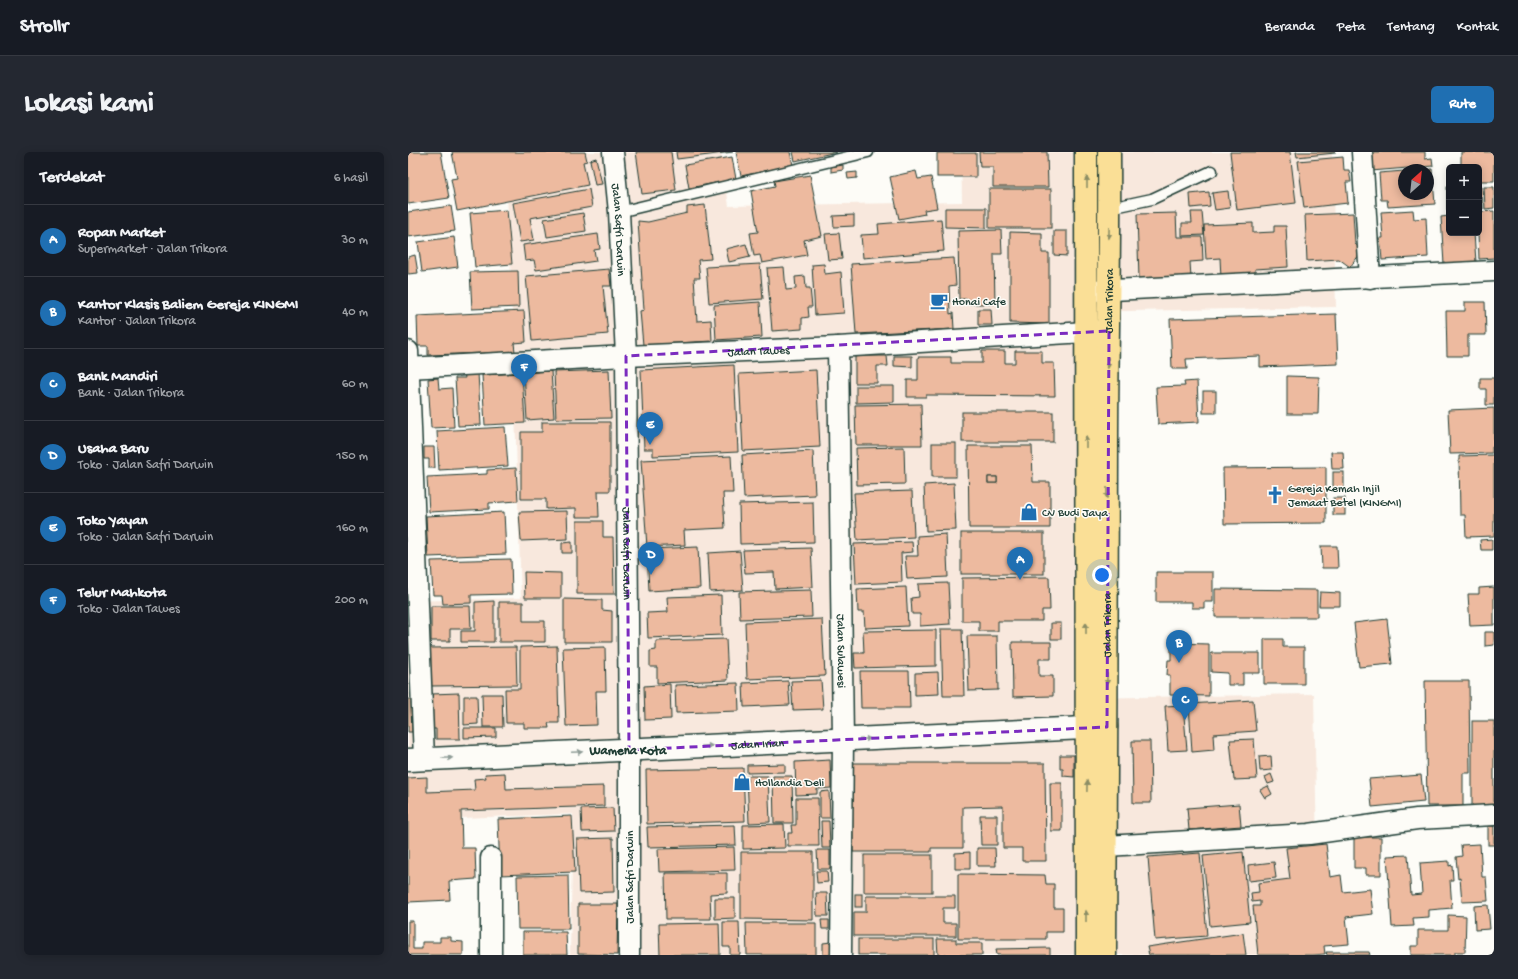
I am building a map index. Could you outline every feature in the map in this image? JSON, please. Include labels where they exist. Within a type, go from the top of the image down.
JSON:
[{"type":"highway","name":"Jalan Trikora","points":[[1086,152],[1098,291],[1109,331],[1096,520]]},
{"type":"highway","name":"Jalan Trikora","points":[[1086,955],[1097,728],[1096,520],[1087,332],[1098,291],[1110,208],[1108,152]]},
{"type":"highway","name":"Jalan Trikora","points":[[1097,728],[1106,846],[1105,955]]},
{"type":"main road","name":"Jalan Irian","points":[[416,760],[1097,728]]},
{"type":"street","name":"Jalan Safri Darwin","points":[[613,152],[619,212],[626,356],[629,955]]},
{"type":"street","points":[[1362,152],[1370,278]]},
{"type":"street","points":[[1098,291],[1494,271]]},
{"type":"street","name":"Jalan Tawes","points":[[408,363],[838,347],[1109,331]]},
{"type":"street","name":"Jalan Sulawesi","points":[[838,347],[843,740],[841,955]]},
{"type":"street","points":[[408,363],[416,760]]},
{"type":"street","points":[[1106,846],[1309,834],[1417,819],[1494,815]]},
{"type":"street","points":[[491,858],[491,955]]},
{"type":"lane","points":[[619,212],[868,152]]},
{"type":"lane","points":[[1110,208],[1152,199],[1212,171]]},
{"type":"highlighted area","points":[[1109,331],[1107,727],[629,750],[626,356]]},
{"type":"shaded area","points":[[503,152],[721,152],[729,206],[962,202],[961,152],[1332,152],[1336,307],[1076,312],[1084,698],[1314,694],[1319,955],[570,955],[573,814],[408,820],[408,601],[521,598],[510,254],[506,175]]},
{"type":"building","points":[[408,152],[441,152],[449,198],[408,204]]},
{"type":"building","points":[[452,152],[585,152],[587,161],[583,162],[588,185],[457,211],[451,179],[457,178]]},
{"type":"building","points":[[636,152],[671,152],[676,190],[642,194]]},
{"type":"building","points":[[676,152],[733,152],[677,159]]},
{"type":"building","points":[[736,152],[790,152],[793,165],[741,176]]},
{"type":"building","points":[[793,152],[837,152],[795,161]]},
{"type":"building","points":[[979,152],[1047,152],[1048,187],[993,187],[993,167],[980,167]]},
{"type":"building","points":[[1230,152],[1290,152],[1296,203],[1237,210]]},
{"type":"building","points":[[1296,152],[1335,152],[1335,153],[1297,157]]},
{"type":"building","points":[[1369,152],[1425,152],[1425,159],[1432,158],[1433,164],[1398,164],[1398,169],[1371,171]]},
{"type":"building","points":[[1461,152],[1494,152],[1494,181],[1482,181],[1482,164],[1461,164]]},
{"type":"building","points":[[937,153],[976,153],[976,177],[937,177]]},
{"type":"building","points":[[732,157],[736,179],[689,188],[685,165]]},
{"type":"building","points":[[1343,157],[1344,170],[1349,170],[1351,182],[1346,182],[1348,203],[1304,208],[1298,161]]},
{"type":"building","points":[[596,158],[602,184],[595,185],[590,160]]},
{"type":"building","points":[[843,165],[843,170],[831,172],[831,167]]},
{"type":"building","points":[[916,171],[918,179],[931,177],[937,208],[924,210],[925,214],[899,219],[890,177]]},
{"type":"building","points":[[1398,171],[1398,200],[1434,200],[1434,192],[1435,204],[1388,207],[1387,200],[1381,200],[1379,173]]},
{"type":"building","points":[[857,172],[857,178],[848,179],[847,173]]},
{"type":"building","points":[[810,175],[822,236],[804,240],[807,255],[762,263],[760,255],[754,256],[750,233],[758,232],[751,191],[775,186],[774,181]]},
{"type":"building","points":[[1482,187],[1483,209],[1482,209]]},
{"type":"building","points":[[1484,187],[1494,187],[1494,208],[1485,209]]},
{"type":"building","points":[[589,189],[592,207],[530,218],[534,240],[520,242],[513,203]]},
{"type":"building","points":[[989,189],[1051,189],[1051,228],[989,228]]},
{"type":"building","points":[[1228,191],[1230,208],[1215,210],[1212,193]]},
{"type":"building","points":[[1209,192],[1210,206],[1191,208],[1190,194]]},
{"type":"building","points":[[705,205],[711,259],[698,260],[700,278],[694,278],[697,321],[711,320],[712,341],[643,345],[640,311],[644,310],[638,221],[648,222],[687,213],[687,207]]},
{"type":"building","points":[[451,206],[455,231],[408,237],[408,212]]},
{"type":"building","points":[[945,208],[986,208],[986,228],[945,227]]},
{"type":"building","points":[[507,210],[512,264],[475,267],[470,213]]},
{"type":"building","points":[[1413,210],[1414,219],[1426,218],[1428,257],[1382,260],[1380,238],[1383,238],[1381,212]]},
{"type":"building","points":[[1494,211],[1494,258],[1479,259],[1478,236],[1482,236],[1482,212]]},
{"type":"building","points":[[1191,212],[1202,212],[1204,235],[1182,236],[1182,223],[1192,223]]},
{"type":"building","points":[[583,213],[586,231],[547,237],[544,219]]},
{"type":"building","points":[[1176,213],[1177,237],[1202,237],[1203,261],[1190,262],[1191,278],[1139,279],[1137,214]]},
{"type":"building","points":[[1353,213],[1355,244],[1363,250],[1350,267],[1339,259],[1307,261],[1305,215]]},
{"type":"building","points":[[854,215],[854,226],[834,227],[833,216]]},
{"type":"building","points":[[1446,216],[1446,236],[1474,236],[1476,262],[1444,264],[1441,217]]},
{"type":"building","points":[[941,219],[944,251],[863,258],[861,235],[879,234],[878,224]]},
{"type":"building","points":[[1253,223],[1253,233],[1274,232],[1274,226],[1286,226],[1288,267],[1255,269],[1255,276],[1221,278],[1220,258],[1206,259],[1204,225]]},
{"type":"building","points":[[1001,230],[1002,254],[994,254],[995,304],[969,304],[969,299],[959,299],[958,231]]},
{"type":"building","points":[[1054,231],[1067,231],[1067,256],[1054,255]]},
{"type":"building","points":[[1010,232],[1042,233],[1042,253],[1049,253],[1049,324],[1010,323]]},
{"type":"building","points":[[839,233],[842,259],[828,260],[825,234]]},
{"type":"building","points":[[598,234],[600,249],[594,250],[596,261],[536,270],[534,260],[525,261],[523,245]]},
{"type":"building","points":[[454,237],[458,267],[422,272],[418,242]]},
{"type":"building","points":[[746,244],[750,257],[729,262],[726,249]]},
{"type":"building","points":[[415,255],[418,273],[408,274],[408,257]]},
{"type":"building","points":[[954,258],[956,285],[949,286],[950,314],[953,313],[954,329],[856,334],[851,264]]},
{"type":"building","points":[[760,264],[763,299],[709,303],[706,267]]},
{"type":"building","points":[[824,264],[825,274],[841,272],[844,313],[815,315],[812,265]]},
{"type":"building","points":[[784,267],[786,290],[796,289],[795,277],[805,276],[806,288],[810,288],[812,307],[808,307],[809,317],[802,318],[802,329],[772,331],[767,268]]},
{"type":"building","points":[[609,269],[611,286],[603,286],[608,334],[532,341],[526,276]]},
{"type":"building","points":[[518,271],[519,307],[472,309],[470,272]]},
{"type":"building","points":[[760,302],[762,337],[716,340],[714,305]]},
{"type":"building","points":[[1465,302],[1485,302],[1486,335],[1468,335],[1468,356],[1447,356],[1446,311],[1465,311]]},
{"type":"building","points":[[978,309],[991,309],[992,325],[978,325]]},
{"type":"building","points":[[524,311],[526,342],[514,343],[515,352],[428,355],[428,346],[418,346],[417,316]]},
{"type":"building","points":[[1336,314],[1338,364],[1260,367],[1260,356],[1186,359],[1187,369],[1172,369],[1170,319]]},
{"type":"building","points":[[982,351],[1005,351],[1005,363],[1015,363],[1015,351],[1042,351],[1042,363],[1054,363],[1055,396],[926,395],[926,397],[907,397],[907,380],[918,380],[918,357],[951,357],[951,363],[982,363]]},
{"type":"building","points":[[855,356],[887,356],[888,366],[877,366],[877,383],[855,383]]},
{"type":"building","points":[[894,356],[912,356],[912,367],[894,366]]},
{"type":"building","points":[[734,365],[738,452],[653,456],[653,449],[644,449],[641,370]]},
{"type":"building","points":[[609,370],[611,418],[556,419],[554,372]]},
{"type":"building","points":[[816,370],[820,447],[743,451],[739,374]]},
{"type":"building","points":[[551,371],[554,418],[527,420],[524,373]]},
{"type":"building","points":[[464,373],[478,373],[481,425],[458,426],[455,378],[465,378]]},
{"type":"building","points":[[522,373],[525,423],[485,425],[482,375]]},
{"type":"building","points":[[1287,376],[1319,377],[1318,414],[1287,414]]},
{"type":"building","points":[[438,378],[439,389],[452,388],[454,427],[431,428],[428,379]]},
{"type":"building","points":[[1480,378],[1494,378],[1494,405],[1486,405],[1486,389],[1480,389]]},
{"type":"building","points":[[1197,381],[1199,422],[1158,424],[1156,387],[1185,386],[1184,382]]},
{"type":"building","points":[[856,386],[894,386],[894,402],[856,403]]},
{"type":"building","points":[[1203,391],[1216,391],[1216,413],[1203,413]]},
{"type":"building","points":[[921,404],[922,445],[856,445],[855,405]]},
{"type":"building","points":[[1494,408],[1494,447],[1492,447],[1492,453],[1450,454],[1448,410]]},
{"type":"building","points":[[962,412],[1053,412],[1053,442],[962,442]]},
{"type":"building","points":[[542,422],[610,422],[610,491],[598,491],[599,517],[576,517],[576,508],[546,509],[546,499],[521,499],[521,432],[542,432]]},
{"type":"building","points":[[505,427],[508,466],[439,470],[437,431]]},
{"type":"building","points":[[932,443],[956,443],[956,477],[932,477]]},
{"type":"building","points":[[968,446],[1032,446],[1033,482],[1050,482],[1050,528],[969,528]],"holes":[[[988,477],[997,477],[997,483],[988,483]]]},
{"type":"building","points":[[424,447],[434,447],[435,468],[429,468],[429,459],[424,459]]},
{"type":"building","points":[[904,447],[905,484],[857,485],[856,448]]},
{"type":"building","points":[[813,451],[815,495],[744,498],[742,455]]},
{"type":"building","points":[[1331,452],[1343,452],[1344,469],[1332,469]]},
{"type":"building","points":[[1494,455],[1494,536],[1466,537],[1465,515],[1460,515],[1459,456]]},
{"type":"building","points":[[731,456],[733,493],[723,493],[725,528],[684,530],[685,545],[647,547],[641,460]]},
{"type":"building","name":"Gereja Kemah Injil Jemaat Betel (KINGMI)","points":[[1326,467],[1326,523],[1224,524],[1223,468]]},
{"type":"building","points":[[516,468],[518,501],[489,503],[489,509],[429,512],[427,477],[487,474],[487,470]]},
{"type":"building","points":[[1333,472],[1344,472],[1344,490],[1333,490]]},
{"type":"building","points":[[988,477],[997,477],[997,483],[988,483]]},
{"type":"building","points":[[954,483],[956,530],[926,531],[924,485]]},
{"type":"building","points":[[912,491],[914,537],[857,540],[854,493]]},
{"type":"building","points":[[1333,498],[1345,498],[1345,515],[1333,515]]},
{"type":"building","points":[[813,502],[814,542],[740,544],[739,504]]},
{"type":"building","points":[[567,511],[568,539],[521,541],[519,512]]},
{"type":"building","points":[[504,512],[506,554],[428,557],[426,516]]},
{"type":"building","points":[[577,521],[603,521],[603,537],[613,537],[614,594],[577,594]]},
{"type":"building","points":[[961,533],[1044,533],[1044,574],[961,574]]},
{"type":"building","points":[[946,534],[948,577],[907,579],[905,556],[918,556],[917,536]]},
{"type":"building","points":[[1492,539],[1492,550],[1481,550],[1480,540]]},
{"type":"building","points":[[572,542],[572,553],[562,553],[562,543]]},
{"type":"building","points":[[912,542],[913,552],[901,553],[902,582],[856,584],[854,544]]},
{"type":"building","points":[[1321,546],[1337,546],[1338,568],[1322,568]]},
{"type":"building","points":[[698,547],[700,588],[649,591],[647,549]]},
{"type":"building","points":[[811,548],[813,587],[775,589],[774,572],[745,573],[743,550]]},
{"type":"building","points":[[740,551],[743,590],[710,592],[708,553]]},
{"type":"building","points":[[511,559],[512,594],[471,595],[471,603],[443,604],[442,595],[433,595],[431,561]]},
{"type":"building","points":[[524,572],[561,573],[561,598],[525,598]]},
{"type":"building","points":[[1156,572],[1213,572],[1213,602],[1204,602],[1204,608],[1192,608],[1192,602],[1156,602]]},
{"type":"building","points":[[1049,577],[1050,610],[1042,610],[1042,621],[998,621],[998,631],[979,631],[979,621],[962,621],[962,578]]},
{"type":"building","points":[[948,583],[950,624],[920,626],[920,614],[912,614],[911,598],[919,597],[918,584]]},
{"type":"building","points":[[906,587],[908,626],[865,628],[864,612],[858,612],[857,589]]},
{"type":"building","points":[[1494,587],[1494,625],[1470,626],[1468,594],[1479,594],[1479,588]]},
{"type":"building","points":[[1215,589],[1317,590],[1317,617],[1215,617]]},
{"type":"building","points":[[811,590],[812,617],[740,619],[739,592]]},
{"type":"building","points":[[1320,592],[1340,593],[1340,606],[1319,606]]},
{"type":"building","points":[[721,595],[722,635],[648,638],[647,613],[668,612],[667,597]]},
{"type":"building","points":[[564,599],[602,600],[602,610],[612,611],[612,642],[564,642]]},
{"type":"building","points":[[494,601],[494,642],[461,642],[461,631],[475,631],[475,602]]},
{"type":"building","points":[[499,602],[523,602],[523,621],[545,621],[545,642],[499,642]]},
{"type":"building","points":[[431,606],[470,606],[471,629],[450,629],[450,641],[431,641]]},
{"type":"building","points":[[822,619],[825,676],[747,679],[745,622]]},
{"type":"building","points":[[1387,619],[1392,664],[1359,667],[1354,623]]},
{"type":"building","points":[[1051,623],[1061,623],[1061,639],[1051,639]]},
{"type":"building","points":[[941,629],[962,629],[964,696],[943,696]]},
{"type":"building","points":[[936,630],[936,666],[855,668],[854,653],[864,653],[863,631]]},
{"type":"building","points":[[1485,632],[1494,632],[1494,645],[1485,646]]},
{"type":"building","points":[[967,636],[997,636],[998,690],[969,691]]},
{"type":"building","points":[[726,639],[728,680],[657,683],[657,667],[650,667],[650,651],[656,650],[656,641]]},
{"type":"building","points":[[1264,639],[1283,639],[1283,647],[1304,647],[1304,684],[1264,684]]},
{"type":"building","points":[[1012,642],[1051,642],[1051,659],[1039,659],[1039,676],[1053,676],[1053,696],[1013,697]]},
{"type":"building","points":[[1171,643],[1209,644],[1209,696],[1170,695],[1170,675],[1167,675],[1168,660],[1171,660]]},
{"type":"building","points":[[557,646],[559,723],[548,723],[549,728],[524,728],[524,723],[506,723],[505,689],[520,689],[520,647]]},
{"type":"building","points":[[516,647],[517,685],[430,686],[429,648]]},
{"type":"building","points":[[605,647],[606,691],[596,691],[597,725],[566,726],[563,648]]},
{"type":"building","points":[[1211,653],[1260,653],[1260,673],[1243,673],[1243,685],[1228,685],[1228,673],[1211,672]]},
{"type":"building","points":[[860,671],[909,671],[910,708],[861,708]]},
{"type":"building","points":[[938,672],[939,694],[915,695],[915,673]]},
{"type":"building","points":[[821,680],[823,709],[793,710],[791,681]]},
{"type":"building","points":[[788,681],[790,705],[744,707],[743,683]]},
{"type":"building","points":[[1425,681],[1469,681],[1470,773],[1463,773],[1463,806],[1427,806]]},
{"type":"building","points":[[738,683],[739,711],[676,713],[675,685]]},
{"type":"building","points":[[670,684],[671,719],[645,720],[644,686]]},
{"type":"building","points":[[459,693],[460,739],[436,739],[436,729],[432,729],[431,694]]},
{"type":"building","points":[[482,694],[502,694],[503,727],[483,727]]},
{"type":"building","points":[[464,696],[477,696],[478,724],[464,725]]},
{"type":"building","points":[[408,699],[411,699],[412,732],[408,732]]},
{"type":"building","points":[[1253,700],[1256,731],[1213,734],[1214,750],[1192,752],[1189,704]]},
{"type":"building","points":[[1183,705],[1187,750],[1168,751],[1165,706]]},
{"type":"building","points":[[1472,721],[1494,721],[1494,807],[1472,807]]},
{"type":"building","points":[[464,728],[496,728],[496,737],[464,738]]},
{"type":"building","points":[[1254,739],[1257,779],[1234,780],[1230,740]]},
{"type":"building","points":[[1132,741],[1150,741],[1151,803],[1133,803]]},
{"type":"building","points":[[1060,755],[1074,755],[1074,777],[1063,776],[1063,769],[1060,769]]},
{"type":"building","points":[[1271,756],[1272,770],[1260,771],[1259,757]]},
{"type":"building","points":[[830,760],[831,788],[817,789],[817,794],[796,795],[795,762]]},
{"type":"building","points":[[852,763],[1045,763],[1046,861],[1022,861],[1022,848],[1003,848],[1003,806],[963,807],[963,848],[931,848],[931,852],[853,852]]},
{"type":"building","points":[[785,764],[785,772],[747,773],[747,765]]},
{"type":"building","points":[[743,768],[745,821],[647,824],[646,770]]},
{"type":"building","points":[[505,773],[506,789],[604,786],[604,806],[461,811],[462,848],[475,848],[476,879],[449,881],[450,900],[408,902],[408,778],[427,777],[427,792],[475,790],[474,779],[486,778],[485,774]]},
{"type":"building","points":[[1271,774],[1274,782],[1268,784],[1265,777]]},
{"type":"building","points":[[1421,775],[1424,802],[1372,807],[1369,779]]},
{"type":"building","points":[[747,776],[768,776],[770,822],[749,823]]},
{"type":"building","points":[[773,776],[792,776],[793,823],[774,823]]},
{"type":"building","points":[[1050,783],[1062,783],[1062,831],[1051,831]]},
{"type":"building","points":[[1268,786],[1272,794],[1265,798],[1260,790]]},
{"type":"building","points":[[829,791],[830,818],[820,818],[820,792]]},
{"type":"building","points":[[796,798],[818,798],[819,846],[788,846],[788,833],[792,833],[791,825],[796,825]]},
{"type":"building","points":[[1239,804],[1241,826],[1189,830],[1187,808]]},
{"type":"building","points":[[613,808],[614,831],[582,832],[581,809]]},
{"type":"building","points":[[980,815],[997,815],[997,845],[981,845]]},
{"type":"building","points":[[572,816],[575,872],[500,875],[498,819]]},
{"type":"building","points":[[821,821],[829,821],[830,848],[822,848]]},
{"type":"building","points":[[784,824],[785,848],[743,849],[743,825]]},
{"type":"building","points":[[735,825],[736,845],[648,847],[647,827]]},
{"type":"building","points":[[1488,826],[1494,826],[1494,845],[1488,845]]},
{"type":"building","points":[[1354,837],[1381,837],[1381,875],[1366,875],[1366,868],[1354,868]]},
{"type":"building","points":[[613,838],[614,892],[579,893],[577,839]]},
{"type":"building","points":[[1326,844],[1330,877],[1341,875],[1343,892],[1370,889],[1373,914],[1346,917],[1349,944],[1324,946],[1325,954],[1258,955],[1253,906],[1260,906],[1260,901],[1252,902],[1251,893],[1259,892],[1258,883],[1290,879],[1286,848]]},
{"type":"building","points":[[1480,844],[1482,877],[1486,877],[1488,901],[1462,902],[1456,857],[1462,856],[1461,845]]},
{"type":"building","points":[[734,847],[735,870],[659,872],[658,849]]},
{"type":"building","points":[[977,848],[995,848],[996,866],[977,866]]},
{"type":"building","points":[[817,850],[830,850],[830,869],[818,869]]},
{"type":"building","points":[[741,852],[813,852],[813,920],[741,919]]},
{"type":"building","points":[[970,852],[970,869],[955,869],[955,853]]},
{"type":"building","points":[[1243,852],[1250,922],[1210,926],[1203,856]]},
{"type":"building","points":[[1200,853],[1207,936],[1155,940],[1148,857]]},
{"type":"building","points":[[864,855],[932,855],[932,892],[864,892]]},
{"type":"building","points":[[1408,855],[1411,895],[1422,894],[1420,863],[1449,861],[1449,866],[1452,865],[1453,880],[1450,880],[1452,908],[1429,910],[1429,917],[1413,918],[1414,926],[1392,927],[1387,856]]},
{"type":"building","points":[[1274,862],[1276,878],[1249,881],[1248,865]]},
{"type":"building","points":[[816,871],[827,871],[828,882],[817,883]]},
{"type":"building","points":[[665,873],[727,873],[727,893],[710,894],[711,919],[666,919]]},
{"type":"building","points":[[958,874],[1045,875],[1046,884],[1054,884],[1054,908],[1063,908],[1063,932],[1046,932],[1046,939],[958,939]]},
{"type":"building","points":[[568,875],[569,929],[518,929],[517,876]]},
{"type":"building","points":[[816,893],[827,893],[828,916],[817,916]]},
{"type":"building","points":[[855,894],[862,894],[862,907],[855,907]]},
{"type":"building","points":[[866,896],[955,896],[955,908],[943,908],[943,923],[956,923],[956,936],[854,936],[854,912],[866,912]]},
{"type":"building","points":[[715,898],[735,898],[735,918],[715,919]]},
{"type":"building","points":[[578,904],[618,904],[617,955],[578,954]]},
{"type":"building","points":[[1488,905],[1490,929],[1475,930],[1474,906]]},
{"type":"building","points":[[1448,915],[1466,916],[1465,952],[1455,952],[1455,955],[1411,955],[1411,946],[1418,946],[1418,930],[1448,930]]},
{"type":"building","points":[[821,920],[829,920],[829,929],[822,929]]},
{"type":"building","points":[[408,921],[413,921],[413,949],[422,949],[422,942],[440,942],[440,937],[451,937],[451,941],[463,942],[463,955],[408,955]]},
{"type":"building","points":[[723,922],[739,922],[740,955],[730,955],[730,947],[723,947]]},
{"type":"building","points":[[719,923],[720,955],[660,955],[659,924]]},
{"type":"building","points":[[746,923],[816,923],[816,955],[747,955]]},
{"type":"building","points":[[523,932],[566,932],[567,955],[523,955]]},
{"type":"building","points":[[1243,933],[1246,955],[1149,955],[1147,947]]},
{"type":"building","points":[[858,939],[934,939],[934,955],[858,955]]},
{"type":"building","points":[[937,939],[956,939],[956,943],[982,943],[982,955],[938,955]]},
{"type":"building","points":[[831,942],[832,955],[823,955],[823,943]]},
{"type":"building","points":[[1050,948],[1050,955],[997,955],[996,949]]},
{"type":"building","points":[[1326,952],[1369,952],[1370,955],[1327,955]]},
{"type":"place","name":"Honai Cafe","points":[[939,301]]},
{"type":"place","name":"Telur Mahkota","points":[[524,387]]},
{"type":"place","name":"Toko Yayan","points":[[650,445]]},
{"type":"place","name":"Gereja Kemah Injil Jemaat Betel (KINGMI)","points":[[1275,495]]},
{"type":"place","name":"CV Budi Jaya","points":[[1029,512]]},
{"type":"place","name":"Usaha Baru","points":[[651,575]]},
{"type":"place","name":"Ropan Market","points":[[1020,580]]},
{"type":"place","name":"Kantor Klasis Baliem Gereja KINGMI","points":[[1179,663]]},
{"type":"place","name":"Bank Mandiri","points":[[1185,720]]},
{"type":"place","name":"Hollandia Deli","points":[[742,782]]},
{"type":"district","name":"Wamena Kota","points":[[628,749]]}]
